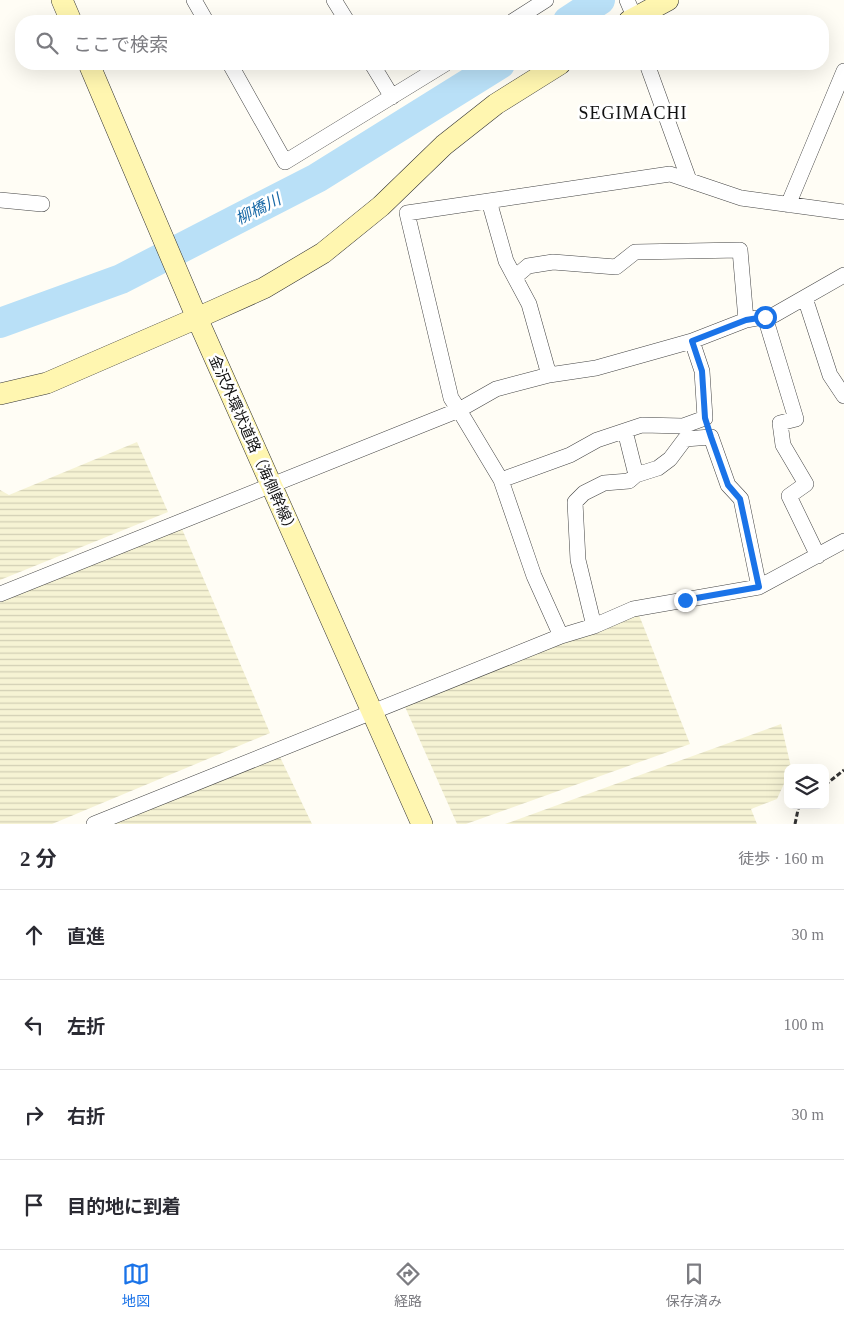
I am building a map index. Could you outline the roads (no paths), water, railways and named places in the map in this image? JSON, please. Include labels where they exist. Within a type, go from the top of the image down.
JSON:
[{"type":"street","points":[[62,0],[68,15]]},
{"type":"street","points":[[194,0],[203,15]]},
{"type":"street","points":[[334,0],[343,15]]},
{"type":"street","points":[[522,15],[546,0]]},
{"type":"street","points":[[631,12],[668,0]]},
{"type":"street","name":"金沢外環状道路（海側幹線）","points":[[92,70],[270,486],[422,824]]},
{"type":"street","points":[[233,70],[285,162],[435,70]]},
{"type":"street","points":[[376,70],[392,97]]},
{"type":"street","points":[[0,394],[47,383],[264,288],[323,253],[381,206],[444,145],[481,115],[550,70]]},
{"type":"street","points":[[649,70],[689,180]]},
{"type":"street","points":[[788,204],[844,71]]},
{"type":"street","points":[[561,636],[534,576],[500,480],[451,398],[407,214],[670,174],[741,198],[844,212]]},
{"type":"street","points":[[0,200],[42,204]]},
{"type":"street","points":[[490,201],[506,261],[529,304],[549,375]]},
{"type":"street","points":[[514,277],[528,266],[553,262],[616,267],[635,252],[740,250],[746,320]]},
{"type":"street","points":[[0,594],[459,410],[496,389],[549,375],[596,368],[692,341],[746,320],[774,315],[844,275]]},
{"type":"street","points":[[804,298],[830,375],[844,396]]},
{"type":"street","points":[[765,317],[796,419],[780,423],[783,445],[806,484],[788,496],[818,556]]},
{"type":"street","points":[[692,341],[702,371],[705,418],[728,485],[740,499],[759,587]]},
{"type":"street","points":[[594,626],[578,560],[575,502],[584,493],[604,484],[629,481],[636,475],[658,468],[670,460],[684,432],[705,418]]},
{"type":"street","points":[[500,480],[570,455],[597,440],[642,425],[711,437]]},
{"type":"street","points":[[625,431],[636,475]]},
{"type":"street","points":[[94,824],[561,636],[594,626],[633,609],[759,587],[844,541]]},
{"type":"waterway","name":"柳橋川","points":[[577,15],[600,0]]},
{"type":"waterway","name":"柳橋川","points":[[0,323],[121,279],[317,178],[490,70]]},
{"type":"district","name":"SEGIMACHI","points":[[633,113]]}]
